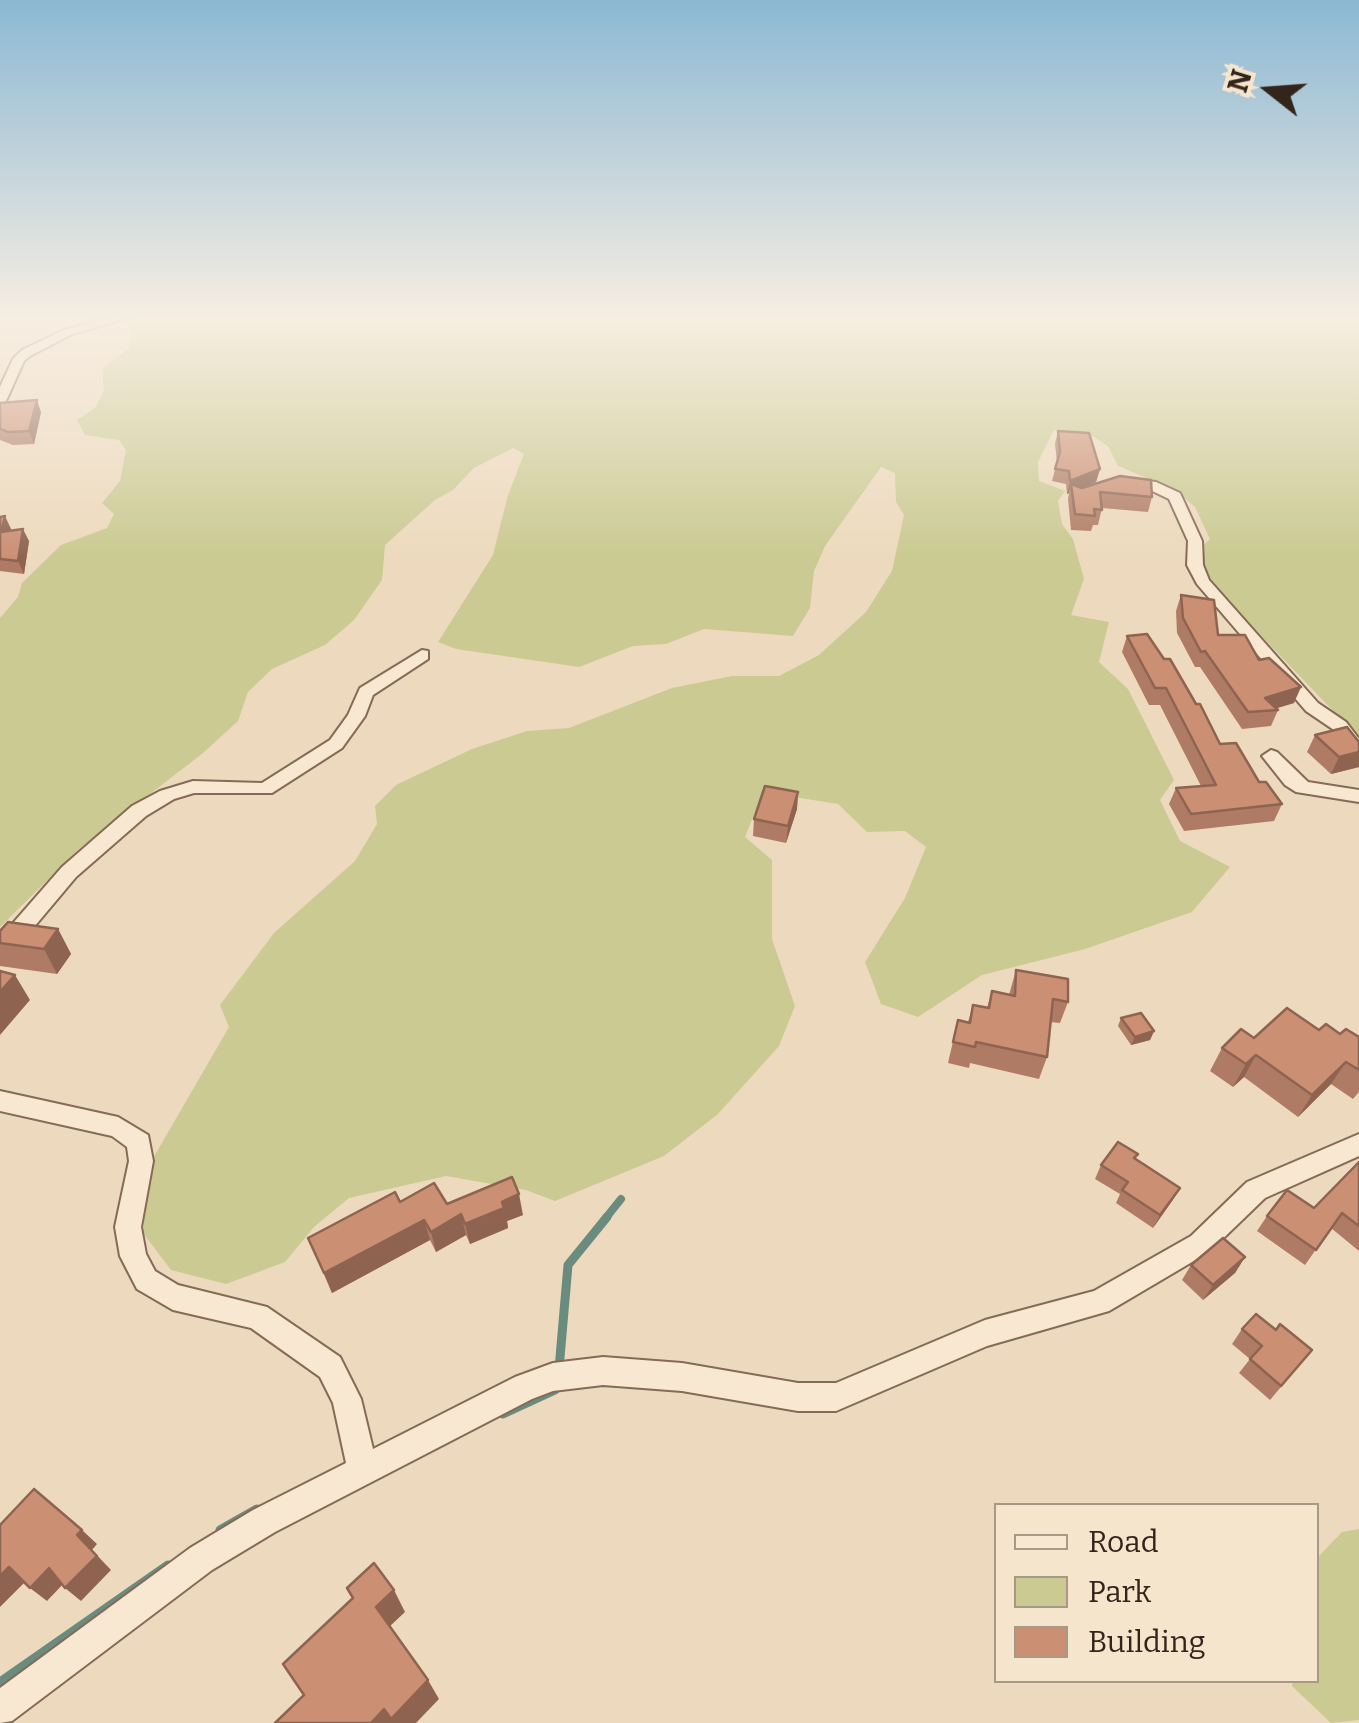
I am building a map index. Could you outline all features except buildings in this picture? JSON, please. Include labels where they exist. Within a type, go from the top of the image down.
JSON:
[{"type":"street","points":[[1114,483],[1151,485],[1174,496],[1195,541],[1195,565],[1202,581],[1312,706],[1340,726],[1359,752]]},
{"type":"street","points":[[0,952],[69,872],[139,811],[167,795],[194,787],[265,790],[336,744],[356,716],[366,692],[422,655]]},
{"type":"street","points":[[1271,756],[1303,788],[1359,796]]},
{"type":"street","points":[[0,1101],[118,1127],[139,1142],[141,1161],[128,1227],[133,1256],[146,1280],[174,1297],[257,1316],[330,1367],[347,1399],[364,1470]]},
{"type":"street","points":[[0,1709],[201,1559],[264,1521],[525,1387],[553,1377],[603,1371],[682,1377],[798,1397],[836,1397],[984,1333],[1100,1302],[1200,1244],[1256,1190],[1359,1145]]},
{"type":"green space","points":[[101,397],[1359,397],[1359,738],[1201,573],[1194,555],[1210,539],[1195,507],[1175,490],[1118,466],[1108,446],[1094,437],[1054,430],[1038,462],[1039,481],[1065,491],[1058,501],[1062,524],[1073,539],[1084,579],[1071,615],[1109,622],[1099,662],[1128,689],[1174,780],[1160,800],[1180,841],[1230,867],[1192,912],[1085,949],[982,975],[918,1017],[881,1004],[865,962],[905,898],[926,847],[905,831],[867,832],[838,804],[763,792],[745,837],[772,860],[772,939],[795,1006],[779,1046],[718,1114],[664,1156],[555,1201],[526,1190],[446,1176],[349,1198],[314,1227],[285,1262],[226,1284],[171,1270],[143,1233],[148,1167],[229,1027],[220,1005],[274,933],[355,861],[377,824],[375,806],[396,785],[472,749],[527,731],[569,728],[672,688],[732,676],[779,676],[819,655],[866,612],[892,571],[904,515],[896,502],[895,473],[881,467],[825,546],[814,571],[810,608],[793,636],[704,629],[666,644],[633,646],[579,667],[456,649],[438,642],[493,555],[508,495],[524,454],[513,448],[474,468],[385,545],[382,580],[354,620],[325,645],[272,669],[248,692],[238,721],[79,849],[0,927],[0,618],[18,597],[22,583],[61,545],[107,528],[114,514],[102,503],[120,481],[126,450],[119,440],[85,435],[77,420],[96,407]]},
{"type":"green space","points":[[1359,1529],[1359,1720],[1331,1723],[1292,1686],[1319,1683],[1319,1556],[1342,1532]]},
{"type":"waterway","points":[[605,1219],[621,1199]]},
{"type":"waterway","points":[[559,1369],[568,1265],[607,1217]]},
{"type":"waterway","points":[[503,1414],[555,1390]]},
{"type":"waterway","points":[[220,1530],[257,1509]]},
{"type":"waterway","points":[[0,1682],[168,1565]]}]
